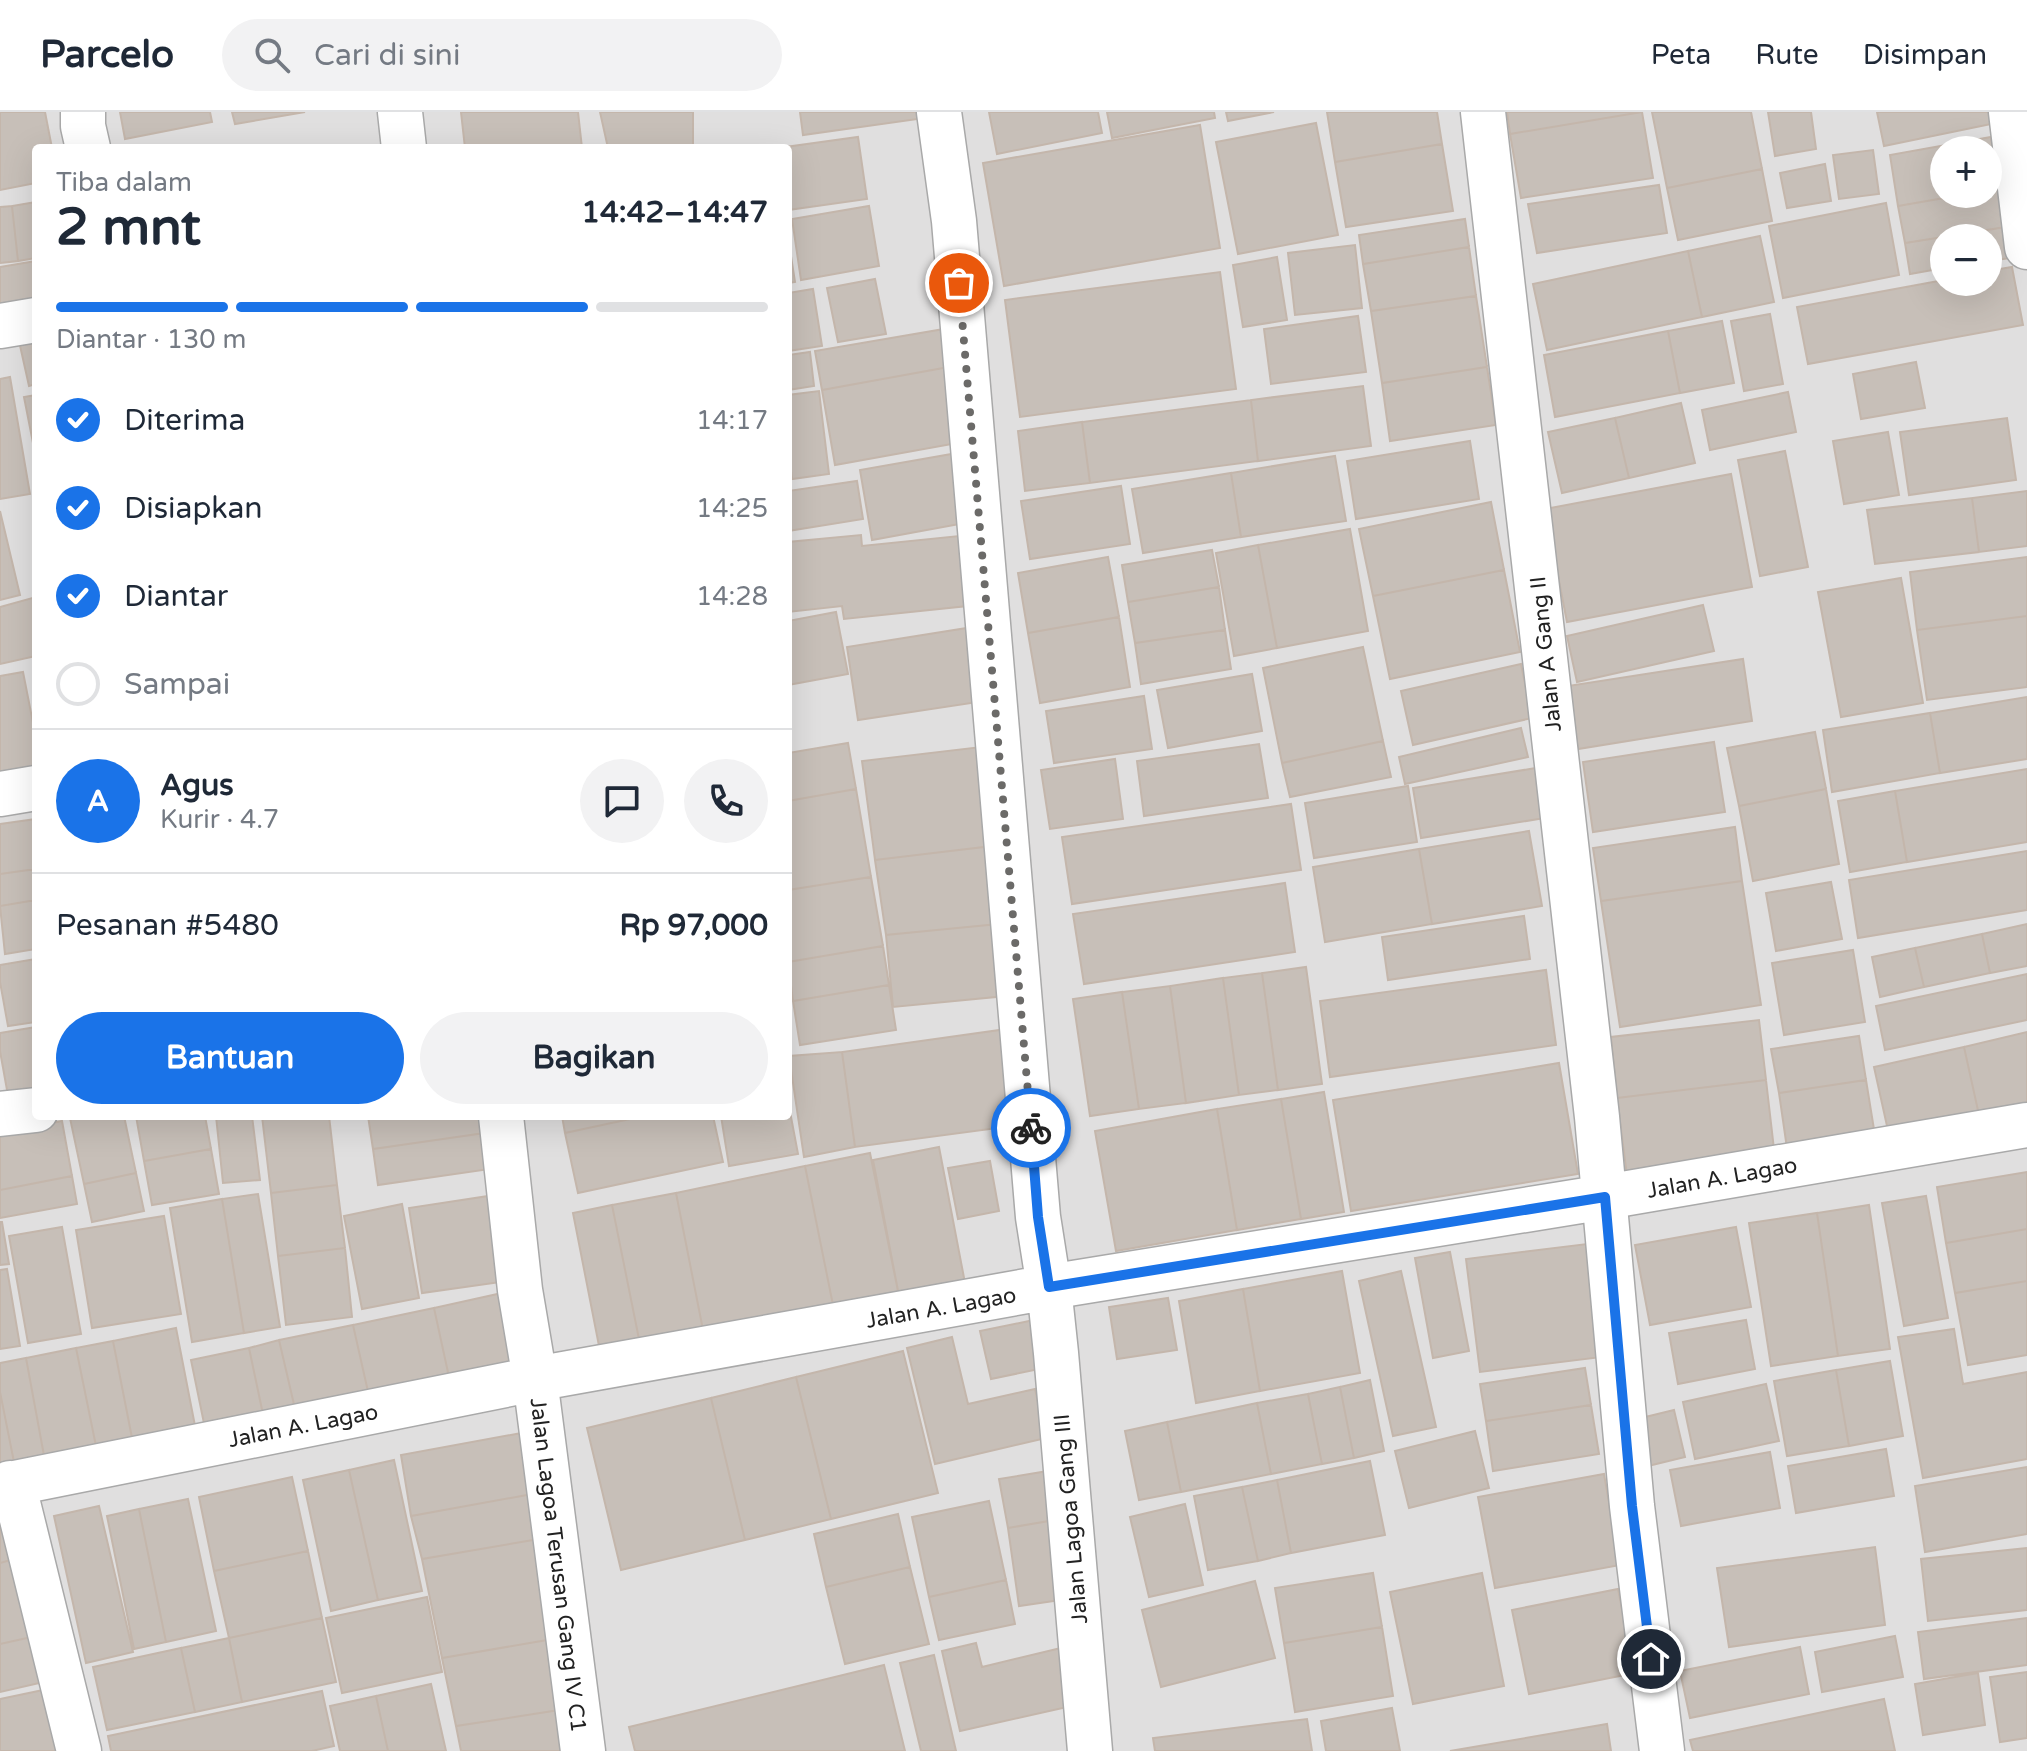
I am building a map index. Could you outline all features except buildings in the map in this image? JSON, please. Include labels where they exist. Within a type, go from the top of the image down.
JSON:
[{"type":"street","points":[[83,112],[87,144]]},
{"type":"street","points":[[400,112],[404,144]]},
{"type":"street","name":"Jalan Lagoa Gang III","points":[[939,112],[954,221],[1038,1217],[1049,1287],[1090,1751]]},
{"type":"street","name":"Jalan A Gang II","points":[[1483,112],[1605,1197],[1632,1506],[1662,1751]]},
{"type":"street","points":[[2011,112],[2027,247]]},
{"type":"street","points":[[0,326],[32,321]]},
{"type":"street","points":[[0,794],[32,789]]},
{"type":"street","points":[[0,1114],[32,1110]]},
{"type":"street","name":"Jalan Lagoa Terusan Gang IV C1","points":[[501,1120],[520,1290],[535,1379],[583,1751]]},
{"type":"street","name":"Jalan A. Lagao","points":[[5,1484],[535,1379],[1049,1287],[2027,1125]]},
{"type":"street","points":[[5,1484],[18,1503],[79,1751]]},
{"type":"shaded area","points":[[0,112],[2027,112],[2027,1751],[0,1751]]},
{"type":"way so far","points":[[959,283],[1031,1128]]},
{"type":"route","points":[[1031,1128],[1038,1217],[1049,1287],[1605,1197],[1632,1506],[1651,1659]]}]
